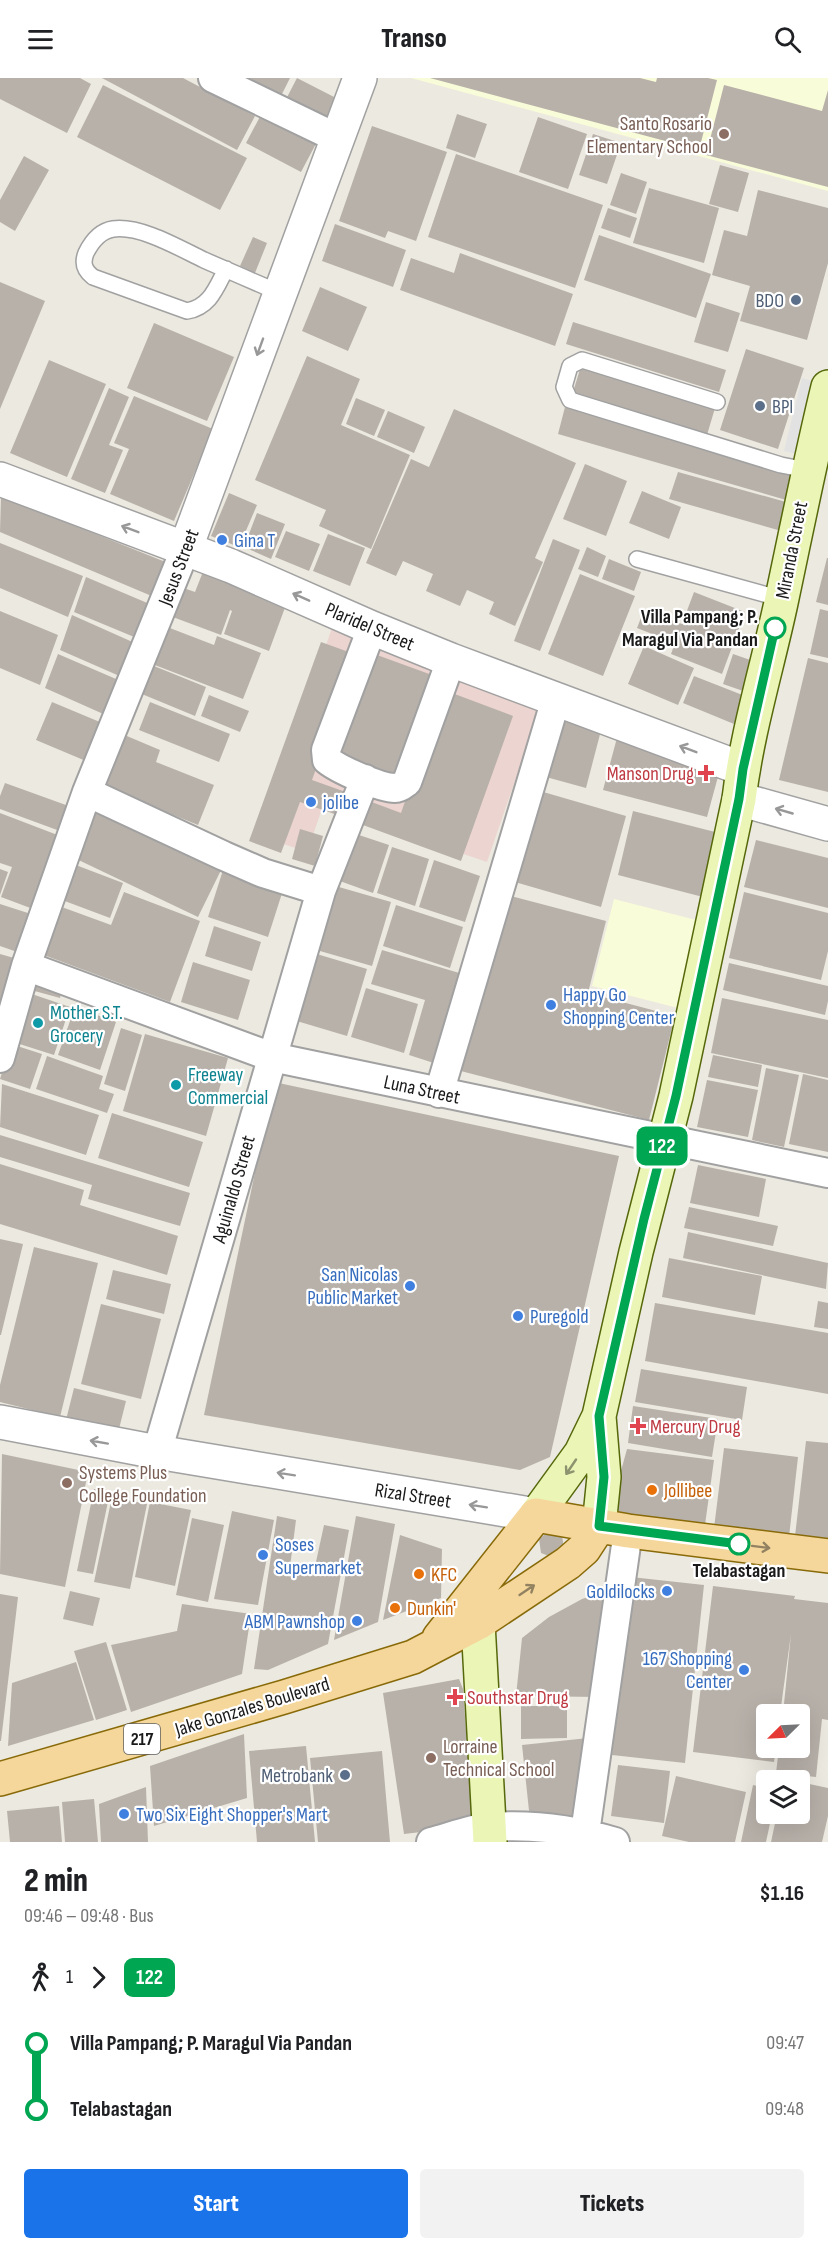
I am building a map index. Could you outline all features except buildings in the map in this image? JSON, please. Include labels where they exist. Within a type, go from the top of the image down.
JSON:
[{"type":"main road","name":"Miranda Street","points":[[536,1515],[581,1453],[599,1416],[664,1138],[676,1096],[782,599],[807,470],[828,387]]},
{"type":"main road","name":"Miranda Street","points":[[599,1416],[604,1477],[614,1529]]},
{"type":"main road","name":"Rizal Street","points":[[536,1515],[614,1529],[828,1556]]},
{"type":"main road","name":"Jake Gonzales Boulevard","points":[[476,1608],[536,1515]]},
{"type":"main road","name":"Jake Gonzales Boulevard","points":[[0,1779],[284,1697],[413,1657],[432,1647],[476,1608],[568,1563],[614,1529]]},
{"type":"main road","points":[[476,1608],[489,1835]]},
{"type":"street","points":[[213,78],[337,138]]},
{"type":"street","name":"Jesus Street","points":[[0,1058],[26,966],[87,792],[185,549],[360,78]]},
{"type":"street","name":"Plaridel Street","points":[[0,479],[231,566],[372,628],[556,699],[828,824]]},
{"type":"street","points":[[372,628],[326,750],[327,760],[334,766],[364,779],[393,788],[401,788],[407,782],[451,660]]},
{"type":"street","points":[[439,1093],[556,699]]},
{"type":"street","name":"Aguinaldo Street","points":[[157,1452],[321,891],[364,779]]},
{"type":"street","points":[[87,792],[263,873],[321,891]]},
{"type":"street","name":"Luna Street","points":[[26,966],[272,1057],[828,1173]]},
{"type":"street","name":"Rizal Street","points":[[0,1422],[157,1452],[536,1515]]},
{"type":"street","points":[[585,1833],[614,1529]]},
{"type":"street","points":[[432,1842],[547,1829],[585,1833],[615,1842]]},
{"type":"lane","points":[[226,269],[211,298],[198,309],[188,311],[93,276],[86,271],[84,263],[86,253],[96,237],[105,231],[116,229],[146,234],[226,269],[280,293]]},
{"type":"lane","points":[[717,402],[582,360],[570,366],[564,387],[570,400],[781,465],[807,470]]},
{"type":"lane","points":[[637,559],[782,599]]},
{"type":"shaded area","name":"Santo Rosario Elementary School","points":[[411,78],[828,78],[828,191]]},
{"type":"shaded area","points":[[802,378],[819,383],[801,455],[784,451]]},
{"type":"shaded area","points":[[334,622],[542,702],[487,862],[323,806],[307,852],[260,836]]},
{"type":"shaded area","points":[[614,899],[700,921],[678,1008],[592,986]]},
{"type":"bus line","name":"122","points":[[739,1544],[599,1526],[604,1477],[599,1416],[644,1219],[676,1096],[739,799],[743,769],[775,628]]},
{"type":"place","name":"Santo Rosario Elementary School","points":[[724,134]]},
{"type":"place","name":"BDO","points":[[796,300]]},
{"type":"place","name":"BPI","points":[[760,406]]},
{"type":"place","name":"Gina T","points":[[222,540]]},
{"type":"place","name":"Villa Pampang; P. Maragul Via Pandan","points":[[775,628]]},
{"type":"place","name":"Manson Drug","points":[[706,773]]},
{"type":"place","name":"jolibe","points":[[311,802]]},
{"type":"place","name":"Happy Go Shopping Center","points":[[551,1005]]},
{"type":"place","name":"Mother S.T. Grocery","points":[[38,1023]]},
{"type":"place","name":"Freeway Commercial","points":[[176,1085]]},
{"type":"place","name":"San Nicolas Public Market","points":[[410,1286]]},
{"type":"place","name":"Puregold","points":[[518,1316]]},
{"type":"place","name":"Mercury Drug","points":[[638,1426]]},
{"type":"place","name":"Systems Plus College Foundation","points":[[67,1483]]},
{"type":"place","name":"Jollibee","points":[[652,1490]]},
{"type":"place","name":"Telabastagan","points":[[739,1544]]},
{"type":"place","name":"Soses Supermarket","points":[[263,1555]]},
{"type":"place","name":"KFC","points":[[419,1574]]},
{"type":"place","name":"Goldilocks","points":[[667,1591]]},
{"type":"place","name":"Dunkin'","points":[[395,1608]]},
{"type":"place","name":"ABM Pawnshop","points":[[357,1621]]},
{"type":"place","name":"167 Shopping Center","points":[[744,1670]]},
{"type":"place","name":"Southstar Drug","points":[[455,1697]]},
{"type":"place","name":"Lorraine Technical School","points":[[431,1758]]},
{"type":"place","name":"Metrobank","points":[[345,1775]]},
{"type":"place","name":"Two Six Eight Shopper's Mart","points":[[124,1814]]}]
